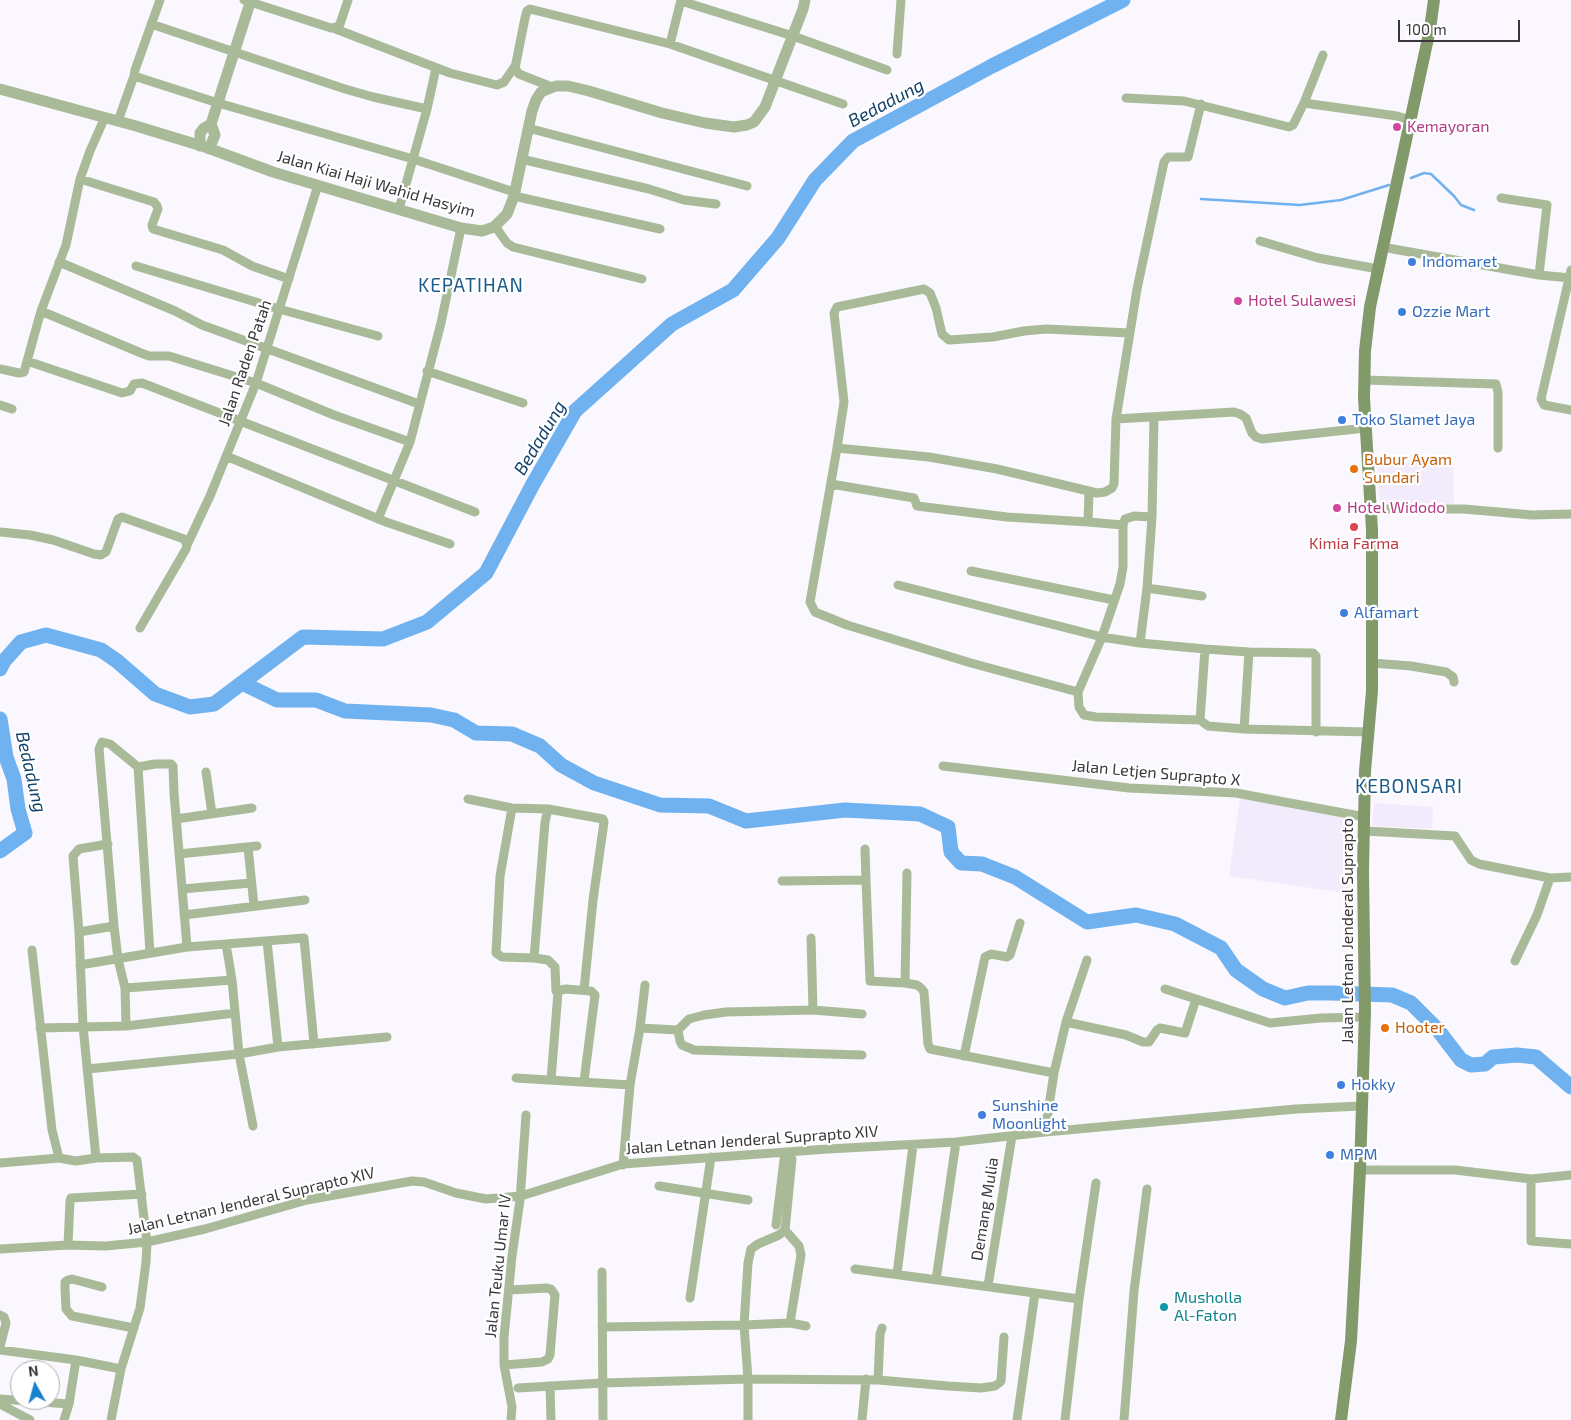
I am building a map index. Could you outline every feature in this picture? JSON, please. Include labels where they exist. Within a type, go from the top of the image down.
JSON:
[{"type":"main road","name":"Jalan Letnan Jenderal Suprapto","points":[[1341,1420],[1351,1341],[1360,1170],[1365,1014],[1363,872],[1365,771],[1370,732],[1372,663],[1371,509],[1364,380],[1365,351],[1370,307],[1430,29],[1434,0]]},
{"type":"main road","name":"Jalan Letnan Jenderal Suprapto","points":[[1430,29],[1438,16],[1442,0]]},
{"type":"street","points":[[118,121],[138,77],[135,70],[160,0]]},
{"type":"street","points":[[333,28],[340,24],[348,0]]},
{"type":"street","points":[[670,44],[681,0],[793,36],[886,70]]},
{"type":"street","points":[[515,66],[519,74],[552,87],[568,86],[662,113],[706,123],[734,127],[746,125],[754,122],[765,107],[805,0]]},
{"type":"street","points":[[897,54],[901,0]]},
{"type":"street","points":[[204,147],[215,135],[211,124],[235,52],[248,1],[333,28],[450,73],[497,85],[504,82],[515,66],[525,18],[527,11],[530,9],[670,44],[843,104]]},
{"type":"street","points":[[151,24],[373,97],[428,109]]},
{"type":"street","points":[[1126,98],[1184,101],[1201,104],[1288,127],[1293,125],[1304,103],[1323,55]]},
{"type":"street","points":[[399,208],[428,109],[436,68]]},
{"type":"street","points":[[138,77],[218,103],[413,159],[514,194],[660,229]]},
{"type":"street","name":"Jalan Kiai Haji Wahid Hasyim","points":[[0,89],[105,117],[204,147],[273,172],[461,228],[482,231],[495,226],[508,214],[536,100],[541,92],[552,87]]},
{"type":"street","points":[[1304,103],[1410,120]]},
{"type":"street","points":[[837,448],[929,457],[997,469],[1089,492],[1105,492],[1112,488],[1114,484],[1116,419],[1130,333],[1164,162],[1168,157],[1188,157],[1201,104]]},
{"type":"street","points":[[0,369],[24,372],[40,311],[66,245],[80,179],[105,117]]},
{"type":"street","points":[[528,128],[748,186]]},
{"type":"street","points":[[522,160],[649,188],[684,200],[716,204]]},
{"type":"street","points":[[80,179],[154,202],[158,209],[152,225],[153,229],[223,250],[252,266],[289,279]]},
{"type":"street","name":"Jalan Raden Patah","points":[[140,628],[181,559],[241,422],[280,310],[318,185]]},
{"type":"street","points":[[1501,198],[1547,204],[1539,275]]},
{"type":"street","points":[[495,226],[507,243],[513,247],[642,279]]},
{"type":"street","points":[[378,519],[410,442],[441,323],[461,228]]},
{"type":"street","points":[[1260,241],[1318,258],[1378,269]]},
{"type":"street","points":[[1382,247],[1539,275],[1570,276],[1542,399],[1544,405],[1571,410]]},
{"type":"street","points":[[58,262],[202,324],[419,404]]},
{"type":"street","points":[[136,266],[280,310],[378,336]]},
{"type":"street","points":[[1078,692],[971,663],[847,625],[815,612],[810,602],[844,402],[834,313],[837,307],[924,288],[930,292],[942,334],[949,340],[992,337],[1046,329],[1130,333]]},
{"type":"street","points":[[40,311],[149,356],[169,356],[256,383],[410,442]]},
{"type":"street","points":[[26,361],[122,393],[130,391],[134,384],[142,383],[475,512]]},
{"type":"street","points":[[427,371],[522,403]]},
{"type":"street","points":[[1364,380],[1496,384],[1498,392],[1498,448]]},
{"type":"street","points":[[0,405],[12,409]]},
{"type":"street","points":[[1116,419],[1234,412],[1246,418],[1252,433],[1256,438],[1262,439],[1366,428]]},
{"type":"street","points":[[1140,643],[1147,588],[1152,517],[1154,417]]},
{"type":"street","points":[[226,456],[378,519],[450,544]]},
{"type":"street","points":[[831,484],[914,498],[917,506],[1007,517],[1123,525]]},
{"type":"street","points":[[1088,522],[1089,492]]},
{"type":"street","points":[[1371,509],[1464,509],[1532,515],[1571,514]]},
{"type":"street","points":[[0,532],[30,535],[53,540],[101,555],[106,552],[118,519],[122,517],[180,537],[184,539],[187,545]]},
{"type":"street","points":[[1152,517],[1129,517],[1125,519],[1123,525],[1123,567],[1120,584],[1102,637],[1078,692],[1079,707],[1084,715],[1200,720],[1208,726],[1244,730],[1370,732]]},
{"type":"street","points":[[971,572],[1114,600]]},
{"type":"street","points":[[898,585],[1102,637],[1140,643],[1205,649],[1313,653],[1316,661],[1316,732]]},
{"type":"street","points":[[1147,588],[1202,596]]},
{"type":"street","points":[[1200,720],[1205,649]]},
{"type":"street","points":[[1244,730],[1249,652]]},
{"type":"street","points":[[1372,663],[1411,666],[1446,672],[1453,677],[1454,682]]},
{"type":"street","points":[[126,1026],[125,988],[118,959],[114,926],[99,749],[100,745],[106,742],[138,767],[150,953]]},
{"type":"street","points":[[138,767],[155,764],[173,764],[187,947]]},
{"type":"street","name":"Jalan Letjen Suprapto X","points":[[944,766],[1128,788],[1236,793],[1365,817]]},
{"type":"street","points":[[206,772],[212,814]]},
{"type":"street","points":[[468,799],[512,808],[548,809],[603,819],[584,990]]},
{"type":"street","points":[[176,819],[252,808]]},
{"type":"street","points":[[512,808],[500,876],[496,953],[502,957],[548,960],[555,967],[556,991],[558,992],[550,1080]]},
{"type":"street","points":[[534,958],[545,822],[548,809]]},
{"type":"street","points":[[1365,831],[1455,836],[1471,860],[1479,864],[1550,878],[1571,877]]},
{"type":"street","points":[[96,1158],[83,1026],[79,932],[73,856],[79,849],[108,844]]},
{"type":"street","points":[[179,854],[252,847],[251,883],[254,906]]},
{"type":"street","points":[[865,849],[870,981],[918,985],[924,992],[930,1049],[1054,1073]]},
{"type":"street","points":[[905,983],[907,873]]},
{"type":"street","points":[[1515,961],[1537,915],[1550,878]]},
{"type":"street","points":[[782,881],[866,880]]},
{"type":"street","points":[[182,889],[251,883]]},
{"type":"street","points":[[184,915],[305,900]]},
{"type":"street","points":[[964,1056],[985,957],[991,954],[1007,957],[1010,955],[1020,923]]},
{"type":"street","points":[[79,932],[114,926]]},
{"type":"street","points":[[80,965],[187,947],[305,938],[314,1044]]},
{"type":"street","points":[[811,938],[813,1010]]},
{"type":"street","points":[[267,941],[278,1047]]},
{"type":"street","points":[[226,944],[232,980],[239,1054],[253,1126]]},
{"type":"street","points":[[32,950],[52,1130],[58,1158]]},
{"type":"street","points":[[1045,1132],[1054,1073],[1066,1022],[1087,960]]},
{"type":"street","points":[[125,988],[232,980]]},
{"type":"street","points":[[623,1164],[630,1085],[645,985]]},
{"type":"street","points":[[556,991],[566,989],[584,990],[593,992],[595,995],[584,1082]]},
{"type":"street","points":[[1164,990],[1270,1023],[1365,1014]]},
{"type":"street","points":[[1066,1022],[1149,1042],[1160,1028],[1184,1032],[1196,999]]},
{"type":"street","points":[[640,1028],[678,1030],[689,1019],[726,1012],[813,1010],[862,1014]]},
{"type":"street","points":[[40,1028],[126,1026],[235,1014]]},
{"type":"street","points":[[678,1030],[682,1045],[694,1050],[862,1055]]},
{"type":"street","points":[[87,1069],[239,1054],[278,1047],[387,1037]]},
{"type":"street","points":[[516,1078],[630,1085]]},
{"type":"street","name":"Jalan Letnan Jenderal Suprapto XIV","points":[[0,1249],[68,1245],[106,1246],[147,1242],[205,1230],[307,1200],[412,1181],[424,1182],[486,1199],[521,1196],[623,1164],[956,1142],[1296,1109],[1361,1106]]},
{"type":"street","name":"Jalan Teuku Umar IV","points":[[511,1420],[512,1407],[504,1365],[512,1256],[521,1196],[526,1115]]},
{"type":"street","name":"Demang Mulia","points":[[988,1286],[1012,1136]]},
{"type":"street","points":[[936,1280],[956,1142]]},
{"type":"street","points":[[897,1274],[913,1145]]},
{"type":"street","points":[[776,1225],[785,1152]]},
{"type":"street","points":[[690,1298],[711,1157]]},
{"type":"street","points":[[0,1163],[58,1158],[76,1161],[96,1158],[136,1158],[147,1242],[140,1308],[122,1369],[111,1420]]},
{"type":"street","points":[[748,1420],[748,1379],[744,1325],[748,1263],[751,1249],[778,1236],[785,1230],[792,1159]]},
{"type":"street","points":[[1360,1170],[1455,1170],[1531,1179],[1571,1175]]},
{"type":"street","points":[[1531,1179],[1531,1241],[1571,1244]]},
{"type":"street","points":[[1065,1420],[1079,1299],[1096,1184]]},
{"type":"street","points":[[659,1186],[748,1200]]},
{"type":"street","points":[[1124,1420],[1134,1291],[1148,1189]]},
{"type":"street","points":[[68,1245],[71,1198],[142,1194]]},
{"type":"street","points":[[785,1230],[799,1246],[801,1255],[790,1322]]},
{"type":"street","name":"Demang Mulia","points":[[855,1269],[1079,1299]]},
{"type":"street","points":[[602,1272],[603,1420]]},
{"type":"street","points":[[102,1287],[72,1279],[68,1280],[65,1282],[66,1309],[72,1316],[134,1328]]},
{"type":"street","points":[[504,1365],[542,1362],[548,1359],[556,1295],[551,1289],[547,1288],[509,1290]]},
{"type":"street","points":[[1018,1420],[1035,1294]]},
{"type":"street","points":[[0,1315],[4,1317],[6,1323],[0,1347]]},
{"type":"street","points":[[602,1327],[744,1325],[790,1322],[806,1326]]},
{"type":"street","points":[[878,1380],[880,1334],[882,1328]]},
{"type":"street","points":[[518,1388],[602,1383],[748,1379],[866,1379],[981,1388],[995,1386],[1000,1380],[1004,1337]]},
{"type":"street","points":[[0,1350],[76,1360],[122,1369]]},
{"type":"street","points":[[64,1420],[76,1360]]},
{"type":"street","points":[[862,1420],[866,1379]]},
{"type":"street","points":[[550,1386],[551,1420]]},
{"type":"street","points":[[0,1400],[68,1404]]},
{"type":"street","points":[[0,1404],[30,1420]]},
{"type":"shaded area","points":[[1377,461],[1453,463],[1454,504],[1380,505]]},
{"type":"shaded area","points":[[1240,798],[1297,807],[1354,820],[1353,894],[1229,876]]},
{"type":"shaded area","points":[[1374,803],[1433,807],[1432,829],[1372,826]]},
{"type":"waterway","name":"Bedadung","points":[[0,669],[4,661],[21,642],[46,635],[101,650],[117,661],[155,694],[190,707],[214,704],[303,637],[383,639],[427,622],[486,573],[533,484],[575,411],[672,324],[733,290],[778,238],[815,180],[853,141],[992,66],[1123,0]]},
{"type":"waterway","points":[[1411,178],[1424,173],[1431,174],[1461,205],[1474,210]]},
{"type":"waterway","points":[[1201,199],[1300,205],[1341,200],[1389,185]]},
{"type":"waterway","points":[[242,683],[277,700],[316,700],[345,711],[431,715],[454,720],[476,733],[512,734],[540,746],[561,765],[594,783],[660,805],[709,806],[746,821],[845,810],[920,814],[948,827],[951,852],[961,863],[982,864],[1015,877],[1087,922],[1136,915],[1175,924],[1221,948],[1236,970],[1263,989],[1285,998],[1308,993],[1392,995],[1411,1003],[1438,1030],[1461,1060],[1471,1065],[1485,1064],[1493,1057],[1517,1055],[1536,1057],[1571,1087]]},
{"type":"waterway","name":"Bedadung","points":[[0,719],[6,757],[14,779],[18,809],[25,833],[0,851]]},
{"type":"place","name":"Kemayoran","points":[[1397,127]]},
{"type":"place","name":"Indomaret","points":[[1412,262]]},
{"type":"place","name":"Hotel Sulawesi","points":[[1238,301]]},
{"type":"place","name":"Ozzie Mart","points":[[1402,312]]},
{"type":"place","name":"Toko Slamet Jaya","points":[[1342,420]]},
{"type":"place","name":"Bubur Ayam Sundari","points":[[1354,469]]},
{"type":"place","name":"Hotel Widodo","points":[[1337,508]]},
{"type":"place","name":"Kimia Farma","points":[[1354,527]]},
{"type":"place","name":"Alfamart","points":[[1344,613]]},
{"type":"place","name":"Hooter","points":[[1385,1028]]},
{"type":"place","name":"Hokky","points":[[1341,1085]]},
{"type":"place","name":"Sunshine Moonlight","points":[[982,1115]]},
{"type":"place","name":"MPM","points":[[1330,1155]]},
{"type":"place","name":"Musholla Al-Faton","points":[[1164,1307]]},
{"type":"district","name":"KEPATIHAN","points":[[471,286]]},
{"type":"district","name":"KEBONSARI","points":[[1409,787]]}]
